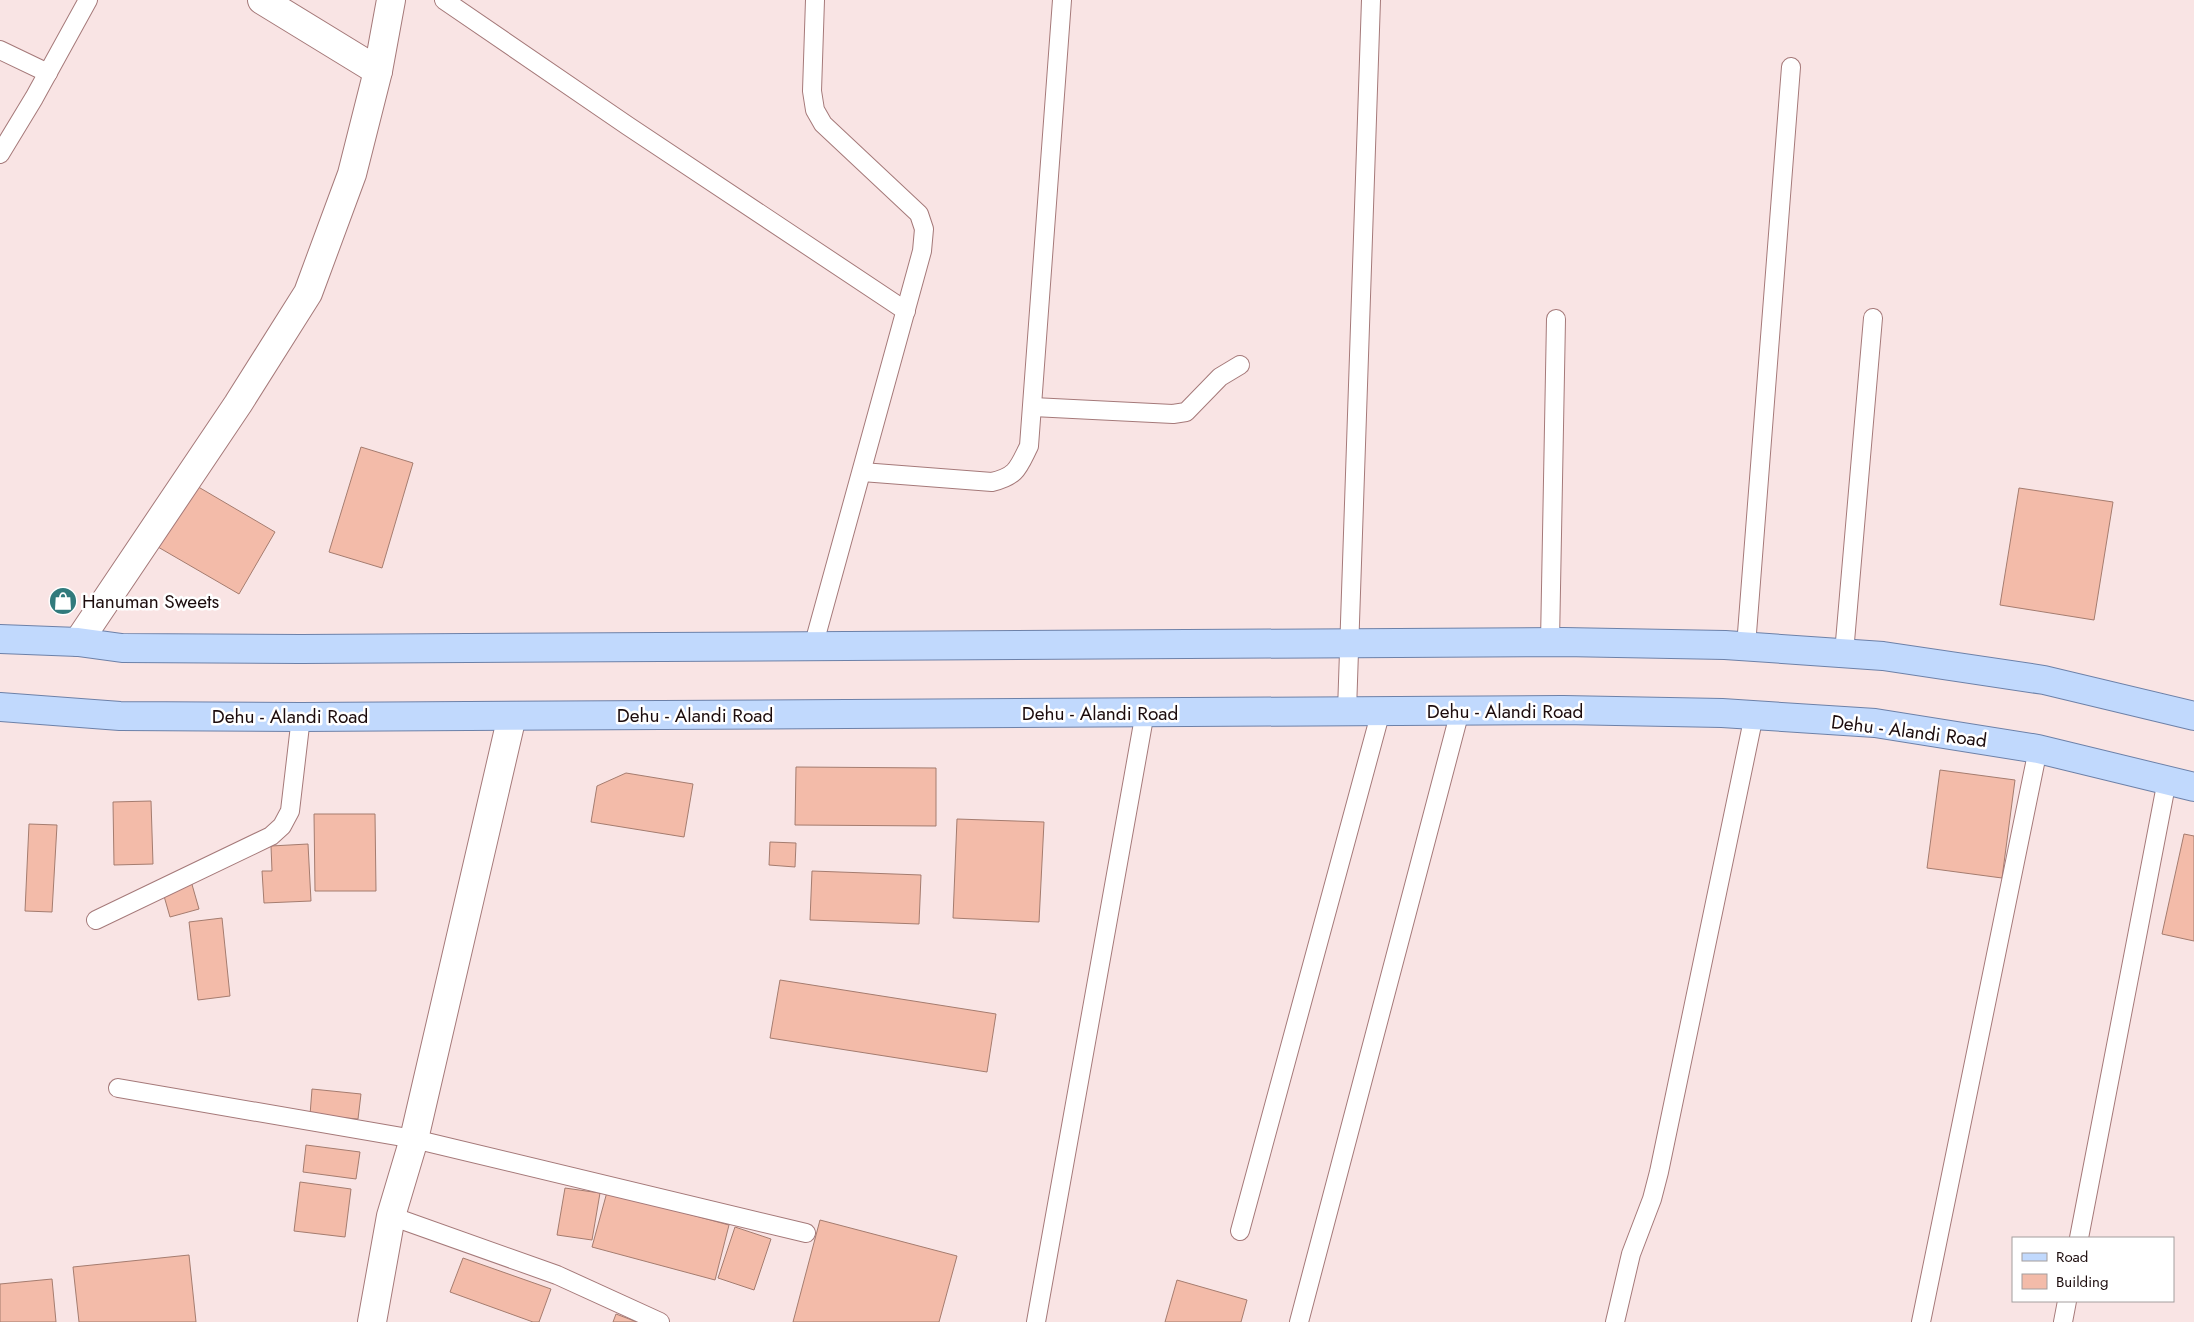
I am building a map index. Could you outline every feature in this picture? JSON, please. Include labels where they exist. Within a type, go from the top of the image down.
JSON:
[{"type":"main road","points":[[0,639],[78,642],[122,648],[813,647],[1550,642],[1746,646],[1883,656],[2044,680],[2194,716]]},
{"type":"main road","name":"Dehu - Alandi Road","points":[[0,707],[120,716],[301,717],[1460,710],[1582,710],[1754,715],[1875,723],[2038,749],[2194,786]]},
{"type":"street","points":[[78,642],[238,404],[308,293],[352,174],[378,71],[391,0]]},
{"type":"street","points":[[265,2],[378,71]]},
{"type":"street","points":[[372,1322],[391,1216],[414,1139],[512,716]]},
{"type":"lane","points":[[0,154],[88,0]]},
{"type":"lane","points":[[444,0],[628,126],[906,311]]},
{"type":"lane","points":[[813,647],[922,251],[924,229],[918,214],[823,124],[815,110],[812,91],[815,0]]},
{"type":"lane","points":[[862,472],[992,482],[1008,478],[1019,467],[1029,446],[1062,0]]},
{"type":"lane","points":[[1347,711],[1371,0]]},
{"type":"lane","points":[[0,50],[48,73]]},
{"type":"lane","points":[[1746,646],[1791,67]]},
{"type":"lane","points":[[1844,653],[1873,318]]},
{"type":"lane","points":[[1550,642],[1556,319]]},
{"type":"lane","points":[[1033,407],[1173,414],[1186,412],[1220,377],[1240,365]]},
{"type":"lane","points":[[1299,1322],[1460,710]]},
{"type":"lane","points":[[1240,1231],[1380,711]]},
{"type":"lane","points":[[1036,1322],[1145,712]]},
{"type":"lane","points":[[1614,1322],[1631,1254],[1652,1199],[1754,715]]},
{"type":"lane","points":[[96,920],[271,836],[282,826],[290,811],[301,717]]},
{"type":"lane","points":[[1921,1322],[2038,749]]},
{"type":"lane","points":[[2079,1237],[2167,780]]},
{"type":"lane","points":[[118,1088],[414,1139],[806,1233]]},
{"type":"lane","points":[[391,1216],[557,1275],[660,1322]]},
{"type":"lane","points":[[2063,1322],[2067,1302]]},
{"type":"building","points":[[361,447],[413,463],[382,568],[329,552]]},
{"type":"building","points":[[195,485],[275,532],[239,594],[158,547]]},
{"type":"building","points":[[2019,488],[2113,502],[2094,620],[2000,605]]},
{"type":"building","points":[[796,767],[936,768],[936,826],[795,825]]},
{"type":"building","points":[[1940,770],[2015,780],[2002,878],[1927,868]]},
{"type":"building","points":[[626,773],[693,784],[684,837],[591,822],[597,786]]},
{"type":"building","points":[[151,801],[153,864],[114,865],[113,802]]},
{"type":"building","points":[[314,814],[375,814],[376,891],[315,891]]},
{"type":"building","points":[[957,819],[1044,822],[1039,922],[953,918]]},
{"type":"building","points":[[29,824],[57,825],[52,912],[25,911]]},
{"type":"building","points":[[2184,834],[2194,836],[2194,941],[2162,934]]},
{"type":"building","points":[[770,842],[796,843],[795,867],[769,865]]},
{"type":"building","points":[[308,844],[311,901],[264,903],[262,871],[272,871],[271,846]]},
{"type":"building","points":[[812,871],[921,875],[919,924],[810,920]]},
{"type":"building","points":[[191,881],[199,909],[170,917],[162,889]]},
{"type":"building","points":[[222,918],[230,996],[198,1000],[189,922]]},
{"type":"building","points":[[780,980],[996,1014],[987,1072],[770,1038]]},
{"type":"building","points":[[312,1089],[361,1094],[358,1119],[310,1115]]},
{"type":"building","points":[[306,1145],[360,1152],[356,1179],[303,1172]]},
{"type":"building","points":[[300,1182],[351,1189],[345,1237],[294,1231]]},
{"type":"building","points":[[565,1188],[600,1193],[592,1240],[557,1235]]},
{"type":"building","points":[[607,1192],[729,1225],[715,1280],[592,1247]]},
{"type":"building","points":[[820,1220],[957,1256],[939,1322],[793,1322]]},
{"type":"building","points":[[735,1227],[771,1239],[754,1290],[718,1278]]},
{"type":"building","points":[[189,1255],[196,1322],[79,1322],[73,1267]]},
{"type":"building","points":[[463,1258],[551,1289],[539,1322],[533,1322],[450,1292]]},
{"type":"building","points":[[52,1279],[56,1322],[0,1322],[0,1284]]},
{"type":"building","points":[[1177,1280],[1247,1300],[1241,1322],[1165,1322]]},
{"type":"building","points":[[616,1314],[637,1322],[613,1322]]},
{"type":"place","name":"Hanuman Sweets","points":[[63,601]]}]
